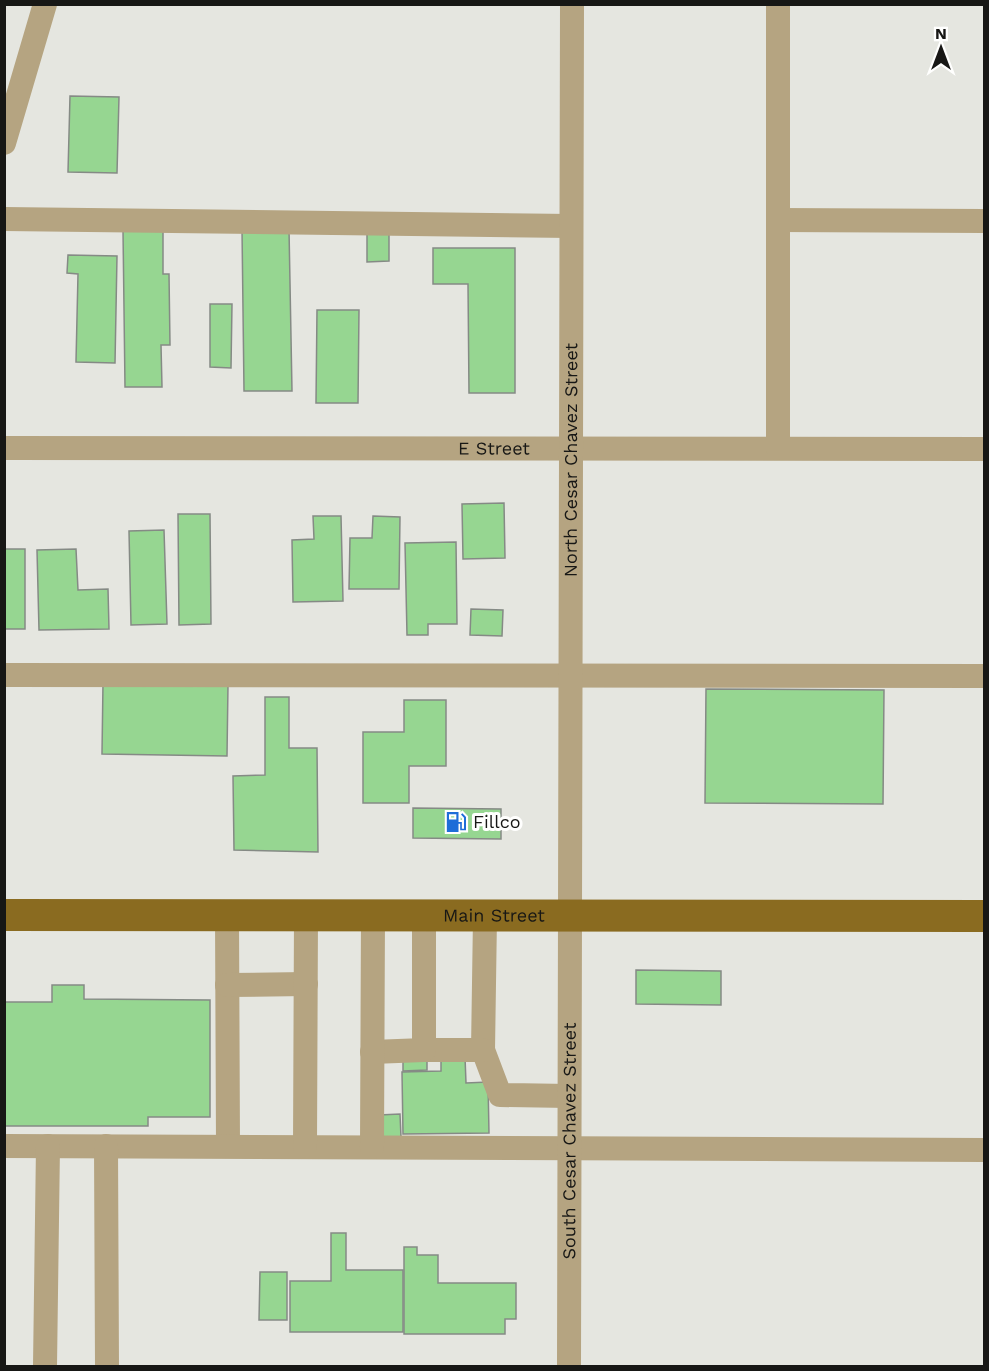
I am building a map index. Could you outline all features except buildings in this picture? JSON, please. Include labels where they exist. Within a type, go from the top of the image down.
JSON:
[{"type":"main road","name":"Main Street","points":[[4,915],[984,916]]},
{"type":"street","points":[[4,143],[45,4]]},
{"type":"street","name":"North Cesar Chavez Street","points":[[570,917],[572,4]]},
{"type":"street","points":[[778,4],[778,448]]},
{"type":"street","points":[[4,219],[572,226]]},
{"type":"street","points":[[778,220],[984,220]]},
{"type":"street","name":"E Street","points":[[4,448],[984,449]]},
{"type":"street","points":[[4,675],[984,676]]},
{"type":"street","points":[[227,916],[228,1146]]},
{"type":"street","points":[[305,1146],[306,916]]},
{"type":"street","points":[[372,1147],[373,916]]},
{"type":"street","points":[[424,916],[424,1050]]},
{"type":"street","points":[[485,917],[483,1050],[500,1095],[569,1096]]},
{"type":"street","name":"South Cesar Chavez Street","points":[[569,1366],[570,917]]},
{"type":"street","points":[[227,985],[306,984]]},
{"type":"street","points":[[372,1052],[483,1050]]},
{"type":"street","points":[[4,1146],[984,1150]]},
{"type":"street","points":[[45,1366],[48,1146]]},
{"type":"street","points":[[106,1146],[107,1366]]},
{"type":"place","name":"Fillco","points":[[456,822]]}]
